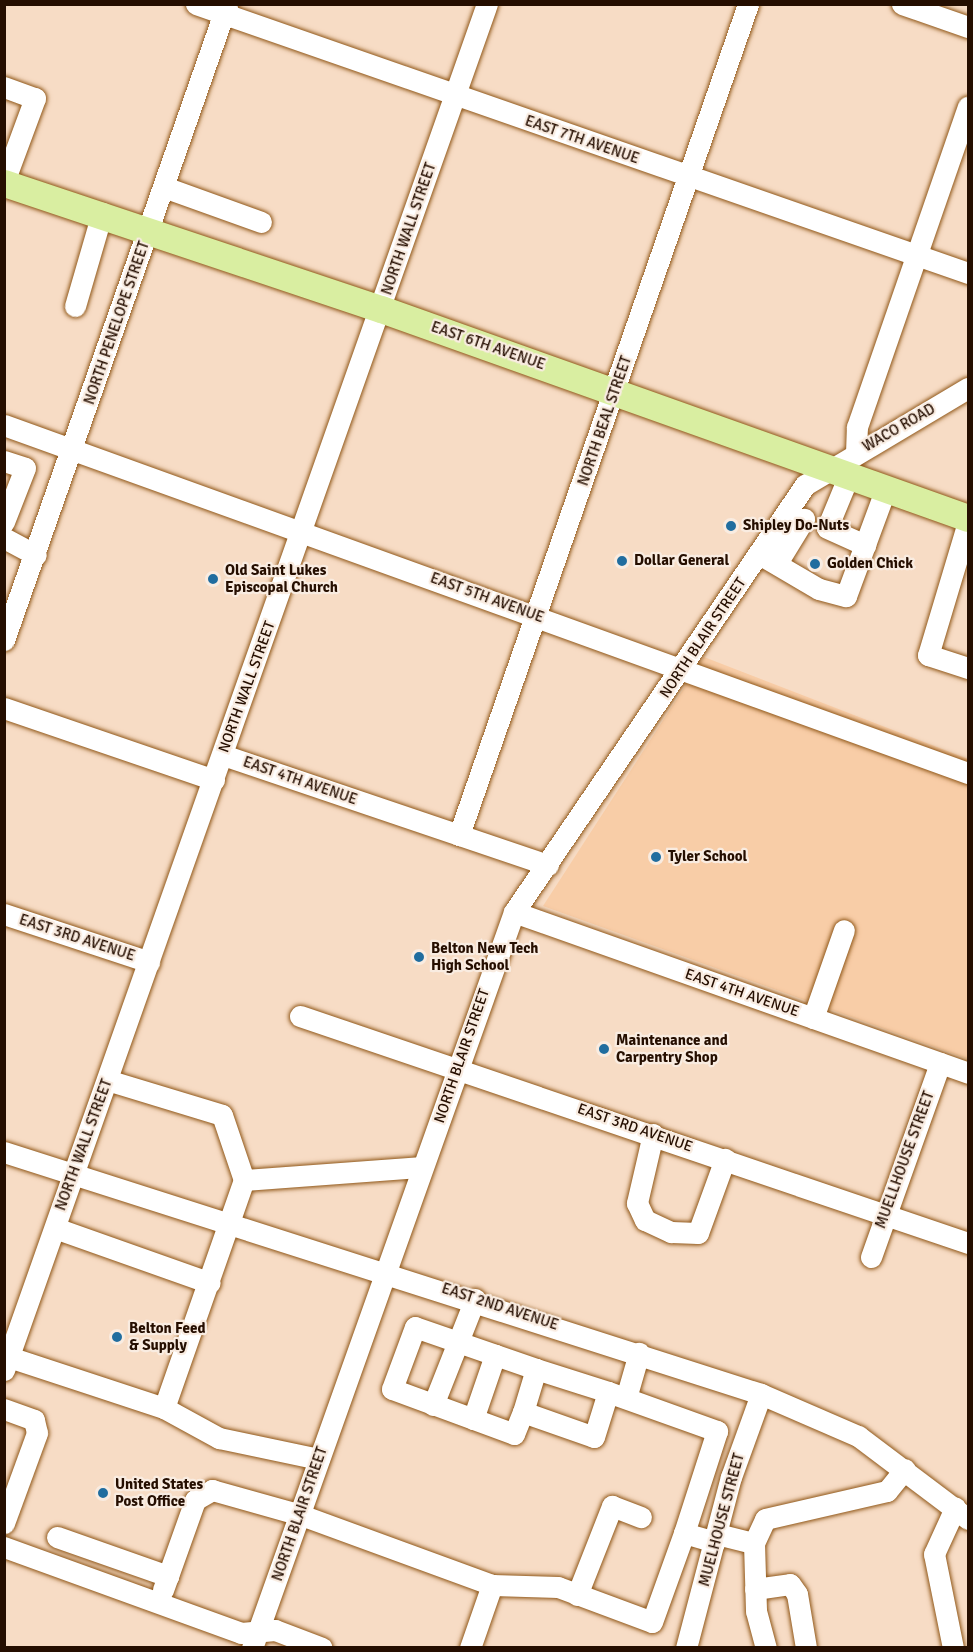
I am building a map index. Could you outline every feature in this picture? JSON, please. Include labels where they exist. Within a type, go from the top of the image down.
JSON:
[{"type":"main road","name":"EAST 6TH AVENUE","points":[[4,183],[102,213],[616,390],[845,466],[886,488],[969,520]]},
{"type":"street","name":"EAST 7TH AVENUE","points":[[196,4],[225,9],[455,97],[969,273]]},
{"type":"street","name":"NORTH WALL STREET","points":[[7,1363],[487,4]]},
{"type":"street","name":"NORTH BEAL STREET","points":[[459,835],[616,390],[748,4]]},
{"type":"street","points":[[902,4],[969,27]]},
{"type":"street","name":"NORTH PENELOPE STREET","points":[[4,640],[36,555],[225,9]]},
{"type":"street","points":[[4,87],[35,99],[4,183]]},
{"type":"street","points":[[827,528],[857,427],[969,107]]},
{"type":"street","points":[[164,187],[261,222]]},
{"type":"street","points":[[75,306],[102,213]]},
{"type":"street","name":"WACO ROAD","points":[[845,466],[969,388]]},
{"type":"street","name":"EAST 5TH AVENUE","points":[[4,425],[969,773]]},
{"type":"street","points":[[4,461],[25,468],[4,522]]},
{"type":"street","name":"NORTH BLAIR STREET","points":[[255,1639],[514,912],[548,866],[682,669],[768,559],[796,515],[805,485],[845,466]]},
{"type":"street","points":[[768,559],[836,596],[846,596],[886,488]]},
{"type":"street","points":[[796,515],[865,545]]},
{"type":"street","points":[[969,520],[962,569],[928,655],[969,668]]},
{"type":"street","points":[[4,538],[36,555]]},
{"type":"street","points":[[4,708],[214,780]]},
{"type":"street","name":"EAST 4TH AVENUE","points":[[223,755],[548,866]]},
{"type":"street","name":"EAST 4TH AVENUE","points":[[514,912],[969,1073]]},
{"type":"street","name":"EAST 3RD AVENUE","points":[[4,914],[149,962]]},
{"type":"street","points":[[813,1018],[844,930]]},
{"type":"street","name":"EAST 3RD AVENUE","points":[[300,1016],[458,1067],[969,1243]]},
{"type":"street","name":"MUELLHOUSE STREET","points":[[871,1257],[940,1063]]},
{"type":"street","points":[[107,1080],[222,1115],[244,1180],[210,1283],[164,1408]]},
{"type":"street","points":[[652,1134],[638,1203],[645,1220],[671,1232],[698,1233],[725,1159]]},
{"type":"street","name":"EAST 2ND AVENUE","points":[[6,1159],[74,1176],[475,1299],[760,1394],[858,1436],[962,1513]]},
{"type":"street","points":[[244,1180],[423,1167]]},
{"type":"street","points":[[55,1228],[210,1283]]},
{"type":"street","points":[[434,1405],[475,1299]]},
{"type":"street","points":[[159,1603],[201,1494],[223,1490],[301,1515],[492,1586],[558,1587],[652,1622],[717,1431],[415,1327],[392,1389],[514,1434],[536,1369]]},
{"type":"street","points":[[523,1412],[594,1437],[639,1353]]},
{"type":"street","points":[[472,1419],[495,1355]]},
{"type":"street","points":[[7,1363],[164,1408],[219,1438],[320,1459]]},
{"type":"street","name":"MUELHOUSE STREET","points":[[686,1647],[716,1538],[760,1394]]},
{"type":"street","points":[[4,1409],[34,1420],[38,1433],[6,1522]]},
{"type":"street","points":[[766,1647],[755,1589],[754,1543],[765,1519],[887,1491],[905,1469]]},
{"type":"street","points":[[577,1595],[612,1506],[641,1517]]},
{"type":"street","points":[[953,1647],[934,1554],[962,1513]]},
{"type":"street","points":[[684,1533],[754,1543]]},
{"type":"street","points":[[57,1537],[168,1576]]},
{"type":"street","points":[[4,1546],[255,1639],[275,1630],[322,1647]]},
{"type":"street","points":[[755,1589],[790,1584],[797,1593],[806,1647]]},
{"type":"street","points":[[470,1647],[492,1586]]},
{"type":"shaded area","points":[[704,657],[968,759],[968,1059],[543,906]]},
{"type":"place","name":"Shipley Do-Nuts","points":[[731,526]]},
{"type":"place","name":"Dollar General","points":[[622,561]]},
{"type":"place","name":"Golden Chick","points":[[815,564]]},
{"type":"place","name":"Old Saint Lukes Episcopal Church","points":[[213,579]]},
{"type":"place","name":"Tyler School","points":[[656,857]]},
{"type":"place","name":"Belton New Tech High School","points":[[419,957]]},
{"type":"place","name":"Maintenance and Carpentry Shop","points":[[604,1049]]},
{"type":"place","name":"Belton Feed & Supply","points":[[117,1337]]},
{"type":"place","name":"United States Post Office","points":[[103,1493]]}]
